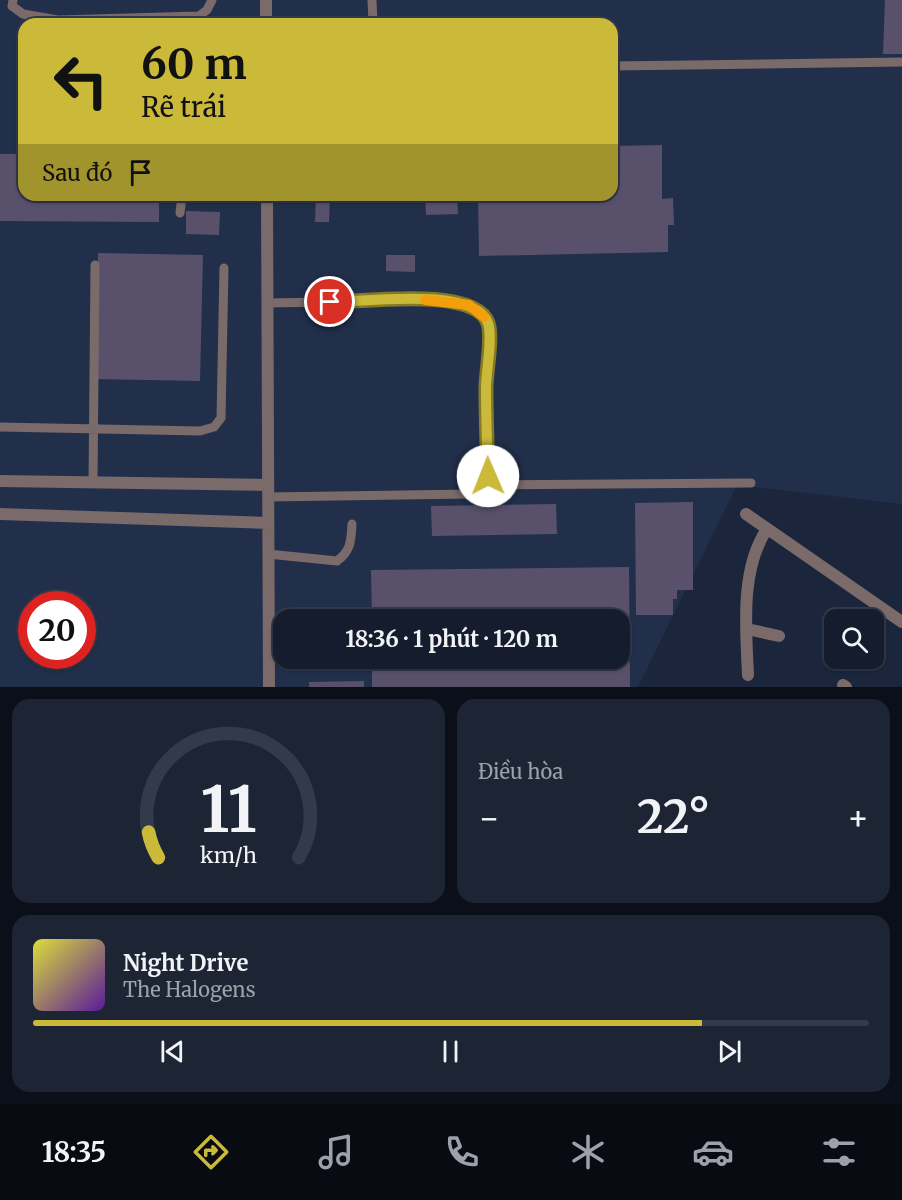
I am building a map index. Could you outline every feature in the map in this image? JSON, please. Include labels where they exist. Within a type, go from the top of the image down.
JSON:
[{"type":"street","points":[[266,0],[266,18]]},
{"type":"street","points":[[267,201],[269,687]]},
{"type":"street","points":[[0,481],[93,482],[268,491]]},
{"type":"street","points":[[0,514],[268,523]]},
{"type":"street","points":[[746,514],[902,622]]},
{"type":"street","points":[[748,675],[747,629],[753,561],[757,543],[767,529]]},
{"type":"street","points":[[747,629],[779,636]]},
{"type":"lane","points":[[13,0],[12,6],[23,14],[46,18]]},
{"type":"lane","points":[[144,18],[199,16],[207,10],[212,0]]},
{"type":"lane","points":[[372,0],[373,18]]},
{"type":"lane","points":[[618,66],[902,62]]},
{"type":"lane","points":[[180,213],[181,201]]},
{"type":"lane","points":[[93,482],[95,265]]},
{"type":"lane","points":[[0,427],[200,430],[218,423],[224,268]]},
{"type":"lane","points":[[267,303],[443,300],[469,305],[483,315],[489,325],[486,387],[488,476],[483,485],[470,494],[268,491]]},
{"type":"lane","points":[[483,485],[751,483]]},
{"type":"lane","points":[[268,554],[337,561],[345,555],[350,545],[352,524]]},
{"type":"shaded area","points":[[0,0],[902,0],[902,504],[737,485],[638,687],[0,687]]},
{"type":"building","points":[[885,0],[902,0],[902,54],[883,54]]},
{"type":"building","points":[[662,145],[662,199],[673,198],[674,225],[668,225],[668,252],[479,256],[478,201],[618,201],[618,146]]},
{"type":"building","points":[[0,154],[18,154],[18,201],[159,201],[159,222],[0,221]]},
{"type":"building","points":[[316,201],[330,201],[329,222],[315,222]]},
{"type":"building","points":[[425,201],[457,201],[458,214],[426,215]]},
{"type":"building","points":[[186,211],[220,212],[219,235],[186,234]]},
{"type":"building","points":[[98,253],[203,255],[200,381],[96,379]]},
{"type":"building","points":[[386,255],[415,255],[415,272],[386,271]]},
{"type":"building","points":[[693,502],[693,590],[677,590],[677,599],[673,599],[673,615],[636,615],[635,503]]},
{"type":"building","points":[[556,504],[557,534],[432,536],[431,506]]},
{"type":"building","points":[[629,567],[629,609],[372,609],[371,570]]},
{"type":"building","points":[[372,669],[630,669],[630,687],[372,687]]},
{"type":"building","points":[[364,681],[364,687],[309,687],[309,682]]},
{"type":"slow traffic","points":[[425,300],[443,300],[469,305],[484,317]]},
{"type":"route","points":[[330,302],[443,300],[469,305],[483,315],[489,325],[486,387],[488,476]]}]
